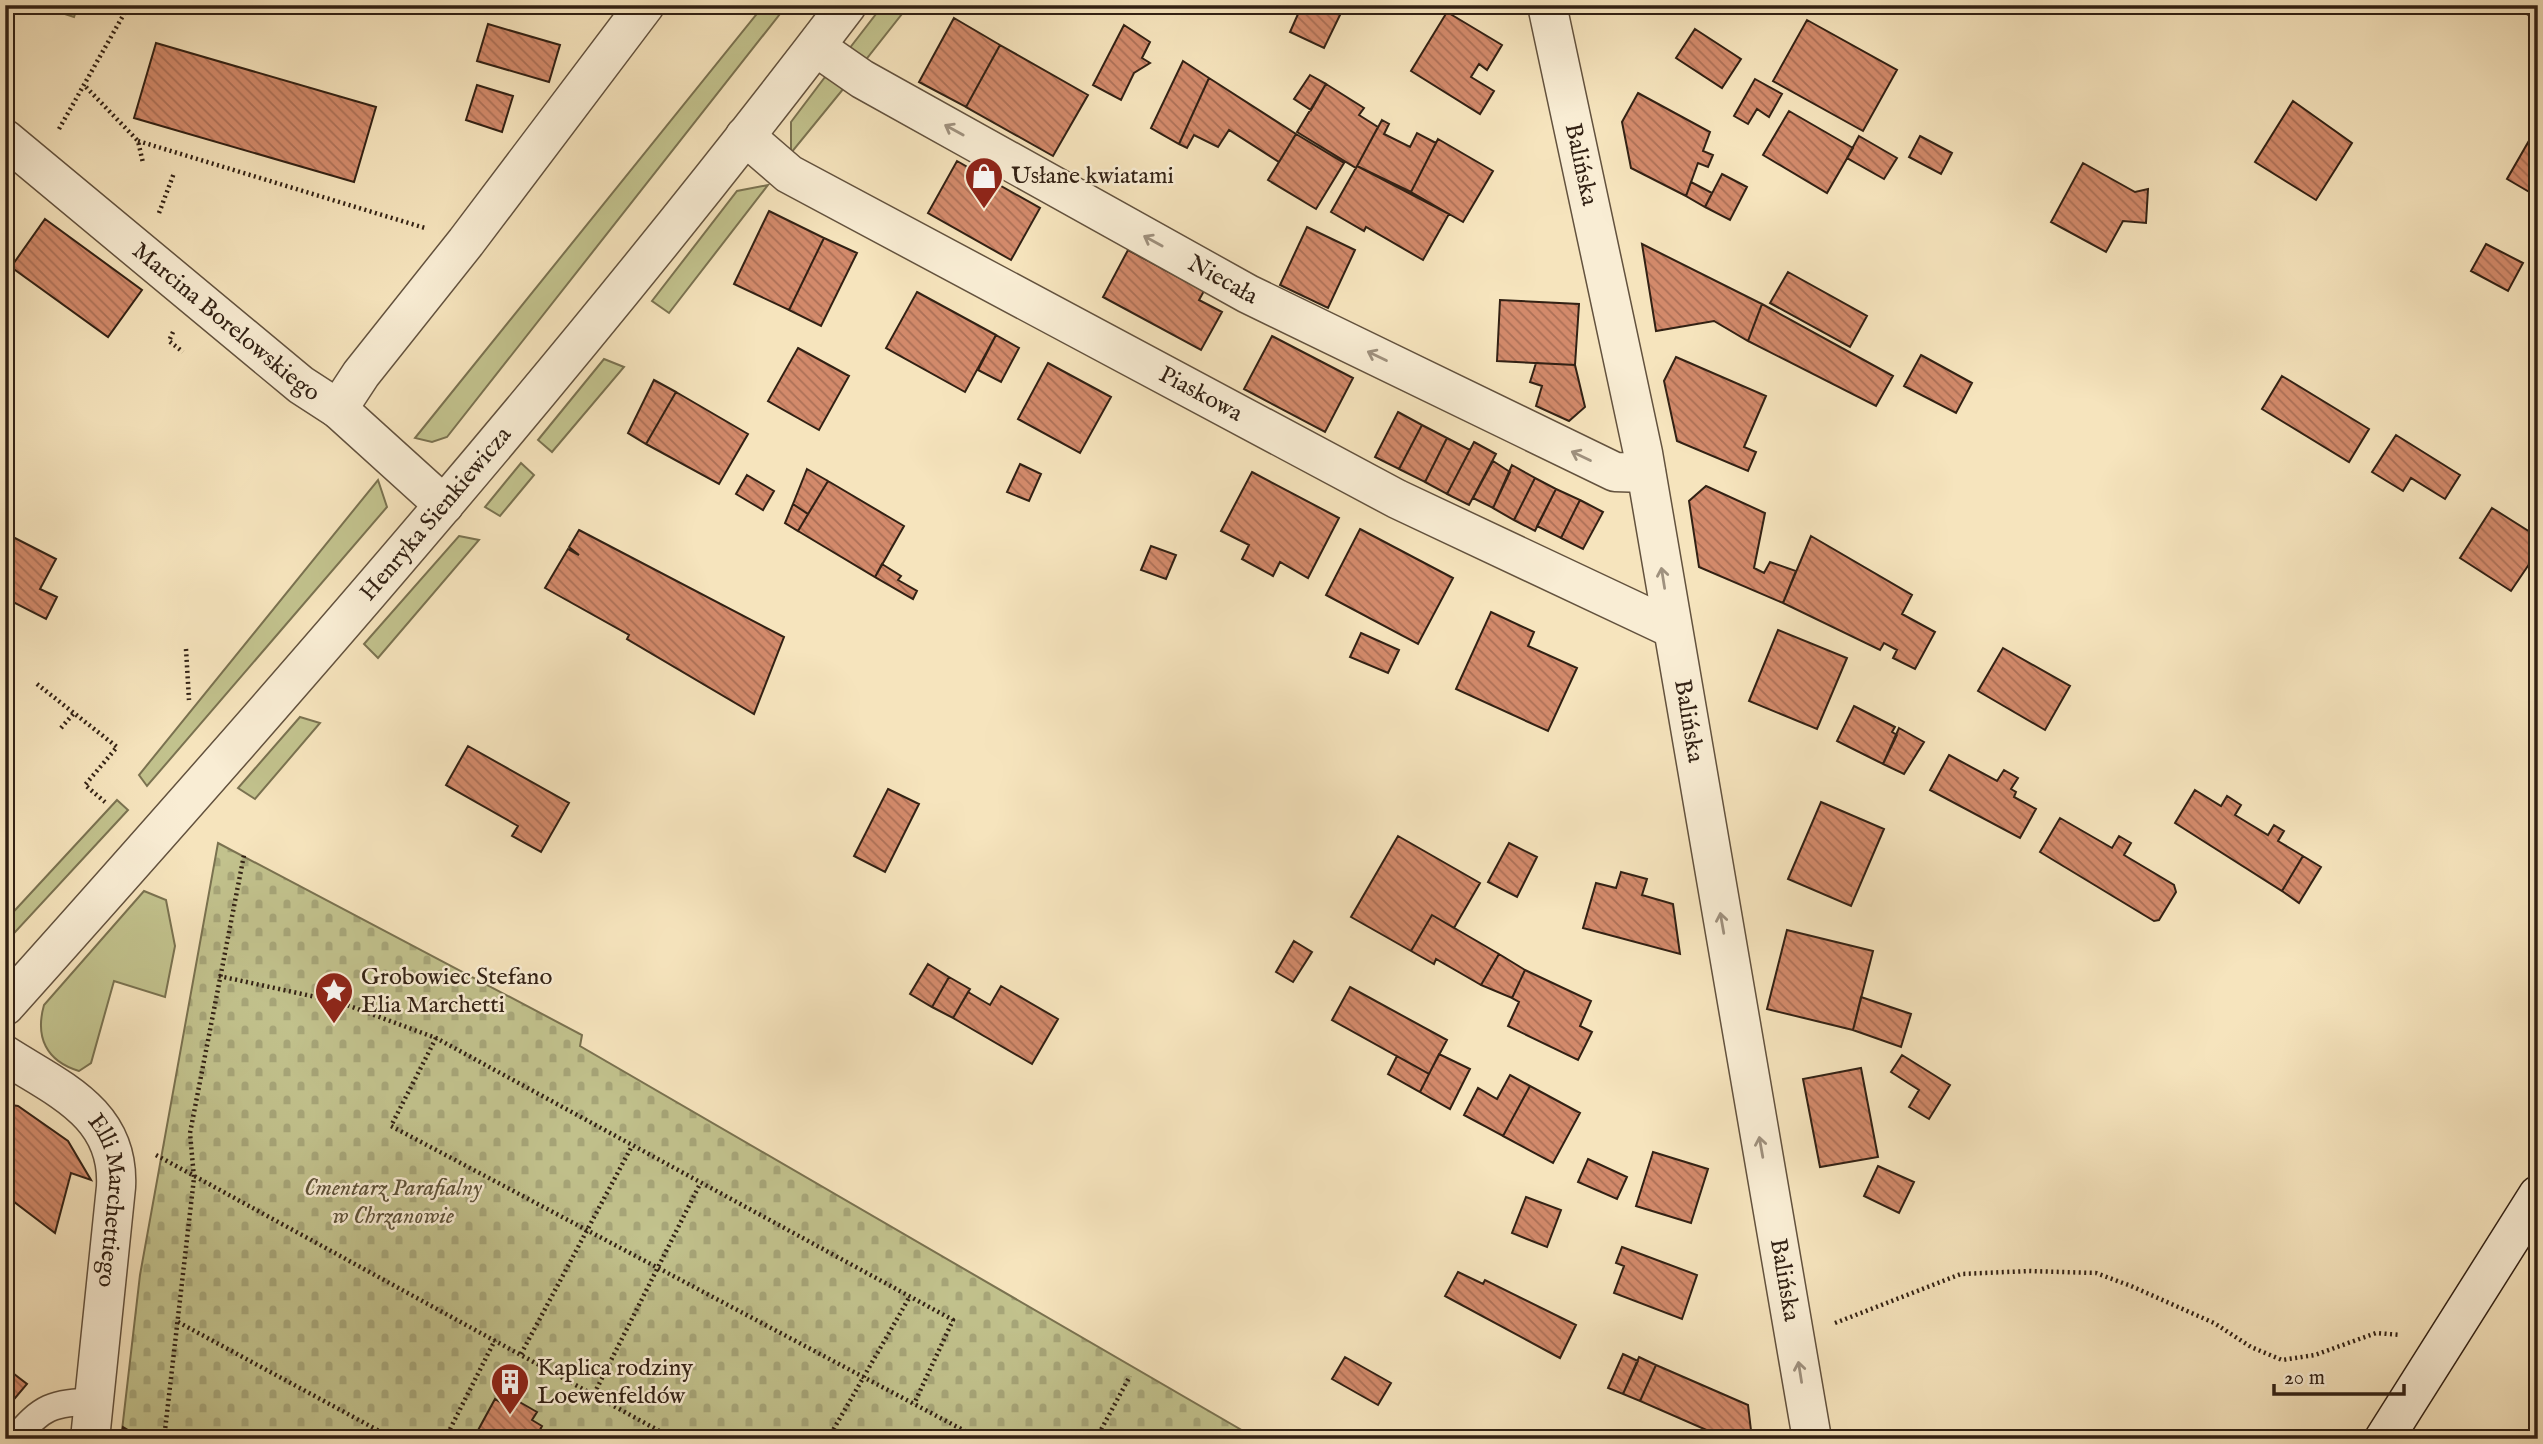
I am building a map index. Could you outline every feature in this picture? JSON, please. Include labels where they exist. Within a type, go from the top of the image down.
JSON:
[{"type":"street","points":[[338,410],[361,374],[466,242],[645,5]]},
{"type":"street","name":"Henryka Sienkiewicza","points":[[5,1006],[306,668],[444,505],[581,342],[847,5]]},
{"type":"street","name":"Balińska","points":[[1546,5],[1646,473],[1812,1439]]},
{"type":"street","name":"Niecała","points":[[816,47],[862,79],[1248,294],[1615,472],[1646,473]]},
{"type":"street","name":"Piaskowa","points":[[745,136],[789,174],[1397,499],[1671,628]]},
{"type":"street","name":"Marcina Borelowskiego","points":[[5,139],[301,385],[338,410],[444,505]]},
{"type":"street","name":"Elli Marchettiego","points":[[5,1055],[87,1108],[110,1141],[117,1173],[92,1420]]},
{"type":"street","points":[[2384,1439],[2538,1195]]},
{"type":"lane","points":[[15,1439],[33,1416],[51,1405],[92,1420]]},
{"type":"path","points":[[37,166],[86,87],[129,5]]},
{"type":"path","points":[[86,87],[138,141],[466,242]]},
{"type":"path","points":[[138,141],[143,163]]},
{"type":"path","points":[[156,221],[174,173]]},
{"type":"path","points":[[186,649],[189,700]]},
{"type":"path","points":[[37,684],[117,747],[85,785],[105,802]]},
{"type":"path","points":[[61,728],[74,713]]},
{"type":"path","points":[[164,1439],[194,1178],[190,1133],[244,855]]},
{"type":"path","points":[[219,976],[339,1002],[436,1038],[953,1320],[914,1404]]},
{"type":"path","points":[[436,1038],[391,1126],[980,1439]]},
{"type":"path","points":[[521,1354],[632,1146]]},
{"type":"path","points":[[117,1173],[150,1153],[161,1157],[194,1178],[674,1439]]},
{"type":"path","points":[[594,1394],[700,1184]]},
{"type":"path","points":[[1795,1343],[1898,1296],[1961,1274],[2029,1271],[2096,1273],[2214,1323],[2251,1347],[2282,1360],[2315,1355],[2376,1333],[2402,1335]]},
{"type":"path","points":[[828,1439],[909,1298]]},
{"type":"path","points":[[178,1322],[394,1439]]},
{"type":"path","points":[[444,1439],[495,1340]]},
{"type":"path","points":[[1096,1439],[1130,1377]]},
{"type":"green space","points":[[37,5],[78,5],[74,17]]},
{"type":"green space","points":[[764,5],[787,5],[447,437],[432,442],[415,438]]},
{"type":"green space","points":[[883,5],[909,5],[864,62],[849,49]]},
{"type":"green space","points":[[825,77],[844,88],[791,153],[791,122]]},
{"type":"green space","points":[[768,185],[669,313],[652,301],[737,191]]},
{"type":"green space","points":[[604,359],[624,367],[552,452],[538,440]]},
{"type":"green space","points":[[521,463],[534,475],[500,516],[485,507]]},
{"type":"green space","points":[[378,480],[387,507],[147,786],[139,775]]},
{"type":"green space","points":[[459,536],[479,540],[378,658],[364,644]]},
{"type":"green space","points":[[300,717],[320,723],[255,799],[238,788]]},
{"type":"green space","points":[[117,800],[128,810],[5,943],[5,921]]},
{"type":"green space","name":"Cmentarz Parafialny w Chrzanowie","points":[[218,843],[582,1035],[580,1046],[1257,1439],[121,1439],[140,1275]]},
{"type":"green space","points":[[144,891],[166,900],[175,946],[165,997],[114,981],[91,1063],[79,1071],[68,1067],[51,1054],[42,1037],[44,1005]]},
{"type":"building","points":[[1302,5],[1326,5],[1341,13],[1324,48],[1290,32]]},
{"type":"building","points":[[1326,5],[1345,5],[1341,13]]},
{"type":"building","points":[[2511,5],[2537,5],[2530,16]]},
{"type":"building","points":[[2538,5],[2538,21],[2530,16]]},
{"type":"building","points":[[1447,12],[1502,45],[1487,70],[1479,64],[1471,77],[1494,91],[1480,114],[1411,71]]},
{"type":"building","points":[[954,18],[1000,45],[966,107],[919,82]]},
{"type":"building","points":[[1807,20],[1897,70],[1863,131],[1773,81]]},
{"type":"building","points":[[488,24],[560,45],[549,82],[477,61]]},
{"type":"building","points":[[1124,25],[1150,42],[1142,58],[1150,63],[1134,73],[1121,100],[1093,85]]},
{"type":"building","points":[[1695,29],[1741,59],[1722,88],[1676,58]]},
{"type":"building","points":[[156,43],[376,107],[354,182],[134,118]]},
{"type":"building","points":[[1000,45],[1088,95],[1053,156],[966,107]]},
{"type":"building","points":[[1183,61],[1209,78],[1179,144],[1151,128]]},
{"type":"building","points":[[1310,75],[1326,84],[1311,110],[1294,99]]},
{"type":"building","points":[[1209,78],[1296,134],[1279,162],[1229,130],[1218,147],[1194,135],[1187,148],[1179,144]]},
{"type":"building","points":[[1755,79],[1782,94],[1769,117],[1757,109],[1748,124],[1734,116]]},
{"type":"building","points":[[1326,84],[1364,108],[1359,115],[1378,127],[1356,168],[1297,132]]},
{"type":"building","points":[[477,85],[513,96],[502,132],[466,120]]},
{"type":"building","points":[[1638,93],[1710,132],[1703,151],[1713,155],[1708,167],[1698,163],[1686,196],[1631,168],[1622,122]]},
{"type":"building","points":[[2293,101],[2352,143],[2316,200],[2255,162]]},
{"type":"building","points":[[1789,111],[1853,148],[1827,193],[1763,155]]},
{"type":"building","points":[[1382,120],[1389,124],[1384,134],[1410,147],[1417,133],[1436,143],[1411,192],[1357,166]]},
{"type":"building","points":[[2538,125],[2538,197],[2507,179]]},
{"type":"building","points":[[1296,134],[1344,163],[1316,209],[1268,180]]},
{"type":"building","points":[[1859,136],[1897,158],[1884,179],[1847,158]]},
{"type":"building","points":[[1920,136],[1952,153],[1941,174],[1909,157]]},
{"type":"building","points":[[1438,139],[1493,171],[1463,222],[1411,192]]},
{"type":"building","name":"Usłane kwiatami","points":[[957,161],[1040,208],[1011,260],[928,213]]},
{"type":"building","points":[[2083,163],[2135,192],[2148,189],[2146,223],[2123,221],[2106,252],[2051,222]]},
{"type":"building","points":[[1357,166],[1449,214],[1423,260],[1366,227],[1364,231],[1331,212]]},
{"type":"building","points":[[1722,174],[1747,187],[1730,220],[1705,207]]},
{"type":"building","points":[[1691,182],[1712,193],[1705,207],[1686,196]]},
{"type":"building","points":[[769,211],[824,238],[789,310],[734,284]]},
{"type":"building","points":[[45,219],[142,290],[108,337],[11,267]]},
{"type":"building","points":[[1307,227],[1355,250],[1328,308],[1280,285]]},
{"type":"building","points":[[824,238],[857,253],[821,326],[789,310]]},
{"type":"building","points":[[1642,244],[1762,304],[1748,341],[1714,321],[1656,331]]},
{"type":"building","points":[[2486,244],[2523,263],[2508,291],[2471,271]]},
{"type":"building","points":[[1128,250],[1204,291],[1199,300],[1222,312],[1201,350],[1103,297]]},
{"type":"building","points":[[1788,272],[1867,316],[1850,347],[1770,303]]},
{"type":"building","points":[[917,292],[996,335],[965,392],[886,348]]},
{"type":"building","points":[[1500,300],[1579,304],[1575,365],[1497,361]]},
{"type":"building","points":[[1762,304],[1893,376],[1876,406],[1748,341]]},
{"type":"building","points":[[996,335],[1019,348],[1001,382],[978,370]]},
{"type":"building","points":[[1272,336],[1353,378],[1325,432],[1244,389]]},
{"type":"building","points":[[798,348],[849,376],[819,430],[768,401]]},
{"type":"building","points":[[1921,355],[1972,383],[1956,413],[1904,386]]},
{"type":"building","points":[[1676,357],[1766,396],[1744,447],[1756,452],[1748,471],[1677,441],[1664,381]]},
{"type":"building","points":[[1048,363],[1111,397],[1080,453],[1018,419]]},
{"type":"building","points":[[1536,363],[1575,365],[1585,407],[1569,421],[1536,406],[1542,386],[1530,382]]},
{"type":"building","points":[[2282,376],[2369,429],[2349,462],[2262,409]]},
{"type":"building","points":[[654,380],[676,392],[646,444],[628,433]]},
{"type":"building","points":[[676,392],[748,434],[719,484],[646,444]]},
{"type":"building","points":[[1398,412],[1422,425],[1399,469],[1375,457]]},
{"type":"building","points":[[1422,425],[1447,438],[1425,482],[1399,469]]},
{"type":"building","points":[[2396,435],[2460,475],[2445,499],[2411,478],[2403,491],[2372,472]]},
{"type":"building","points":[[1447,438],[1470,450],[1447,494],[1425,482]]},
{"type":"building","points":[[1474,442],[1496,454],[1469,505],[1447,494]]},
{"type":"building","points":[[1493,461],[1510,472],[1493,508],[1473,498]]},
{"type":"building","points":[[1020,464],[1041,474],[1029,501],[1007,492]]},
{"type":"building","points":[[1512,465],[1535,478],[1514,520],[1493,508]]},
{"type":"building","points":[[807,469],[828,481],[808,514],[793,504]]},
{"type":"building","points":[[1252,472],[1339,518],[1308,578],[1280,562],[1273,576],[1242,559],[1249,545],[1221,531]]},
{"type":"building","points":[[747,475],[774,491],[763,510],[736,494]]},
{"type":"building","points":[[1535,478],[1556,489],[1535,531],[1514,520]]},
{"type":"building","points":[[828,481],[904,526],[875,577],[798,531]]},
{"type":"building","points":[[1706,486],[1765,513],[1754,568],[1764,573],[1770,562],[1796,571],[1783,603],[1699,567],[1689,501]]},
{"type":"building","points":[[1556,489],[1580,500],[1561,538],[1537,526]]},
{"type":"building","points":[[1580,500],[1603,512],[1583,549],[1561,538]]},
{"type":"building","points":[[793,504],[808,514],[798,531],[785,523]]},
{"type":"building","points":[[2492,508],[2538,537],[2538,551],[2511,591],[2460,558]]},
{"type":"building","points":[[1360,529],[1453,578],[1418,644],[1326,595]]},
{"type":"building","points":[[579,530],[784,637],[754,714],[627,639],[629,635],[545,588],[568,549],[579,555],[569,547]]},
{"type":"building","points":[[5,533],[56,559],[40,589],[57,597],[46,619],[5,598]]},
{"type":"building","points":[[1811,536],[1912,595],[1902,614],[1935,632],[1915,669],[1893,658],[1897,650],[1884,643],[1880,650],[1783,603]]},
{"type":"building","points":[[1151,546],[1176,555],[1166,579],[1141,570]]},
{"type":"building","points":[[882,564],[901,576],[898,580],[917,591],[913,599],[875,577]]},
{"type":"building","points":[[1491,612],[1534,632],[1528,646],[1577,668],[1548,731],[1456,689]]},
{"type":"building","points":[[1778,630],[1847,658],[1817,729],[1749,701]]},
{"type":"building","points":[[1361,633],[1399,650],[1388,673],[1350,657]]},
{"type":"building","points":[[2003,648],[2070,686],[2045,730],[1978,691]]},
{"type":"building","points":[[1854,706],[1895,727],[1892,732],[1897,735],[1883,764],[1837,741]]},
{"type":"building","points":[[1899,728],[1924,742],[1904,774],[1883,764]]},
{"type":"building","points":[[468,746],[569,803],[541,852],[512,836],[518,826],[446,785]]},
{"type":"building","points":[[1949,755],[1997,781],[2004,770],[2018,778],[2011,789],[2016,792],[2014,797],[2036,809],[2020,838],[1930,790]]},
{"type":"building","points":[[888,789],[919,804],[885,872],[854,856]]},
{"type":"building","points":[[2195,790],[2221,806],[2227,796],[2241,805],[2235,815],[2268,835],[2274,825],[2284,831],[2278,841],[2303,856],[2282,891],[2175,823]]},
{"type":"building","points":[[1821,802],[1884,829],[1851,906],[1788,879]]},
{"type":"building","points":[[2060,818],[2112,848],[2119,836],[2131,843],[2124,855],[2174,885],[2176,892],[2159,920],[2154,921],[2040,852]]},
{"type":"building","points":[[1398,836],[1480,883],[1454,928],[1432,915],[1411,951],[1351,917]]},
{"type":"building","points":[[1509,843],[1537,857],[1517,897],[1488,882]]},
{"type":"building","points":[[2303,856],[2321,867],[2299,903],[2282,891]]},
{"type":"building","points":[[1621,872],[1647,879],[1642,895],[1673,904],[1680,954],[1583,928],[1596,883],[1616,888]]},
{"type":"building","points":[[1432,915],[1499,954],[1481,985],[1436,959],[1434,964],[1411,951]]},
{"type":"building","points":[[1787,930],[1873,951],[1853,1030],[1767,1009]]},
{"type":"building","points":[[1294,941],[1312,952],[1293,982],[1276,972]]},
{"type":"building","points":[[1499,954],[1525,970],[1512,998],[1481,985]]},
{"type":"building","points":[[928,964],[949,977],[932,1007],[910,994]]},
{"type":"building","points":[[1525,970],[1591,1001],[1580,1026],[1592,1032],[1578,1060],[1508,1026],[1519,1002],[1512,998]]},
{"type":"building","points":[[949,977],[970,989],[953,1018],[932,1007]]},
{"type":"building","points":[[1001,986],[1058,1019],[1032,1064],[953,1018],[968,992],[990,1005]]},
{"type":"building","points":[[1350,987],[1447,1040],[1429,1074],[1332,1020]]},
{"type":"building","points":[[1861,997],[1911,1014],[1901,1047],[1853,1030]]},
{"type":"building","points":[[1439,1054],[1470,1069],[1450,1109],[1420,1092]]},
{"type":"building","points":[[1902,1055],[1950,1085],[1929,1119],[1909,1107],[1919,1090],[1891,1072]]},
{"type":"building","points":[[1397,1056],[1429,1074],[1420,1092],[1388,1074]]},
{"type":"building","points":[[1861,1068],[1878,1157],[1820,1167],[1803,1079]]},
{"type":"building","points":[[1510,1075],[1530,1086],[1503,1136],[1464,1115],[1478,1088],[1497,1099]]},
{"type":"building","points":[[1530,1086],[1580,1113],[1553,1163],[1503,1136]]},
{"type":"building","points":[[5,1104],[18,1106],[68,1141],[91,1180],[71,1173],[55,1233],[5,1195]]},
{"type":"building","points":[[1653,1152],[1708,1169],[1691,1223],[1636,1206]]},
{"type":"building","points":[[1588,1159],[1627,1177],[1617,1199],[1578,1182]]},
{"type":"building","points":[[1878,1166],[1914,1182],[1899,1213],[1864,1196]]},
{"type":"building","points":[[1526,1197],[1561,1210],[1547,1247],[1512,1233]]},
{"type":"building","points":[[1622,1247],[1697,1275],[1682,1319],[1614,1293],[1624,1266],[1616,1263]]},
{"type":"building","points":[[1458,1272],[1483,1284],[1485,1280],[1576,1325],[1560,1358],[1445,1296]]},
{"type":"building","points":[[1623,1354],[1638,1361],[1623,1394],[1608,1388]]},
{"type":"building","points":[[1345,1357],[1391,1383],[1378,1405],[1332,1379]]},
{"type":"building","points":[[1639,1357],[1656,1365],[1640,1401],[1623,1394]]},
{"type":"building","points":[[1656,1365],[1748,1405],[1752,1439],[1727,1439],[1640,1401]]},
{"type":"building","points":[[5,1367],[27,1384],[5,1410]]},
{"type":"building","name":"Kaplica rodziny Loewenfeldów","points":[[509,1396],[537,1412],[532,1420],[542,1426],[535,1439],[484,1439],[476,1434],[495,1399],[505,1405]]},
{"type":"building","points":[[123,1427],[143,1439],[121,1439]]},
{"type":"building","points":[[1964,1431],[1979,1439],[1960,1439]]},
{"type":"place","name":"Usłane kwiatami","points":[[984,210]]},
{"type":"place","name":"Grobowiec Stefano Elia Marchetti","points":[[334,1025]]},
{"type":"place","name":"Kaplica rodziny Loewenfeldów","points":[[510,1416]]}]
